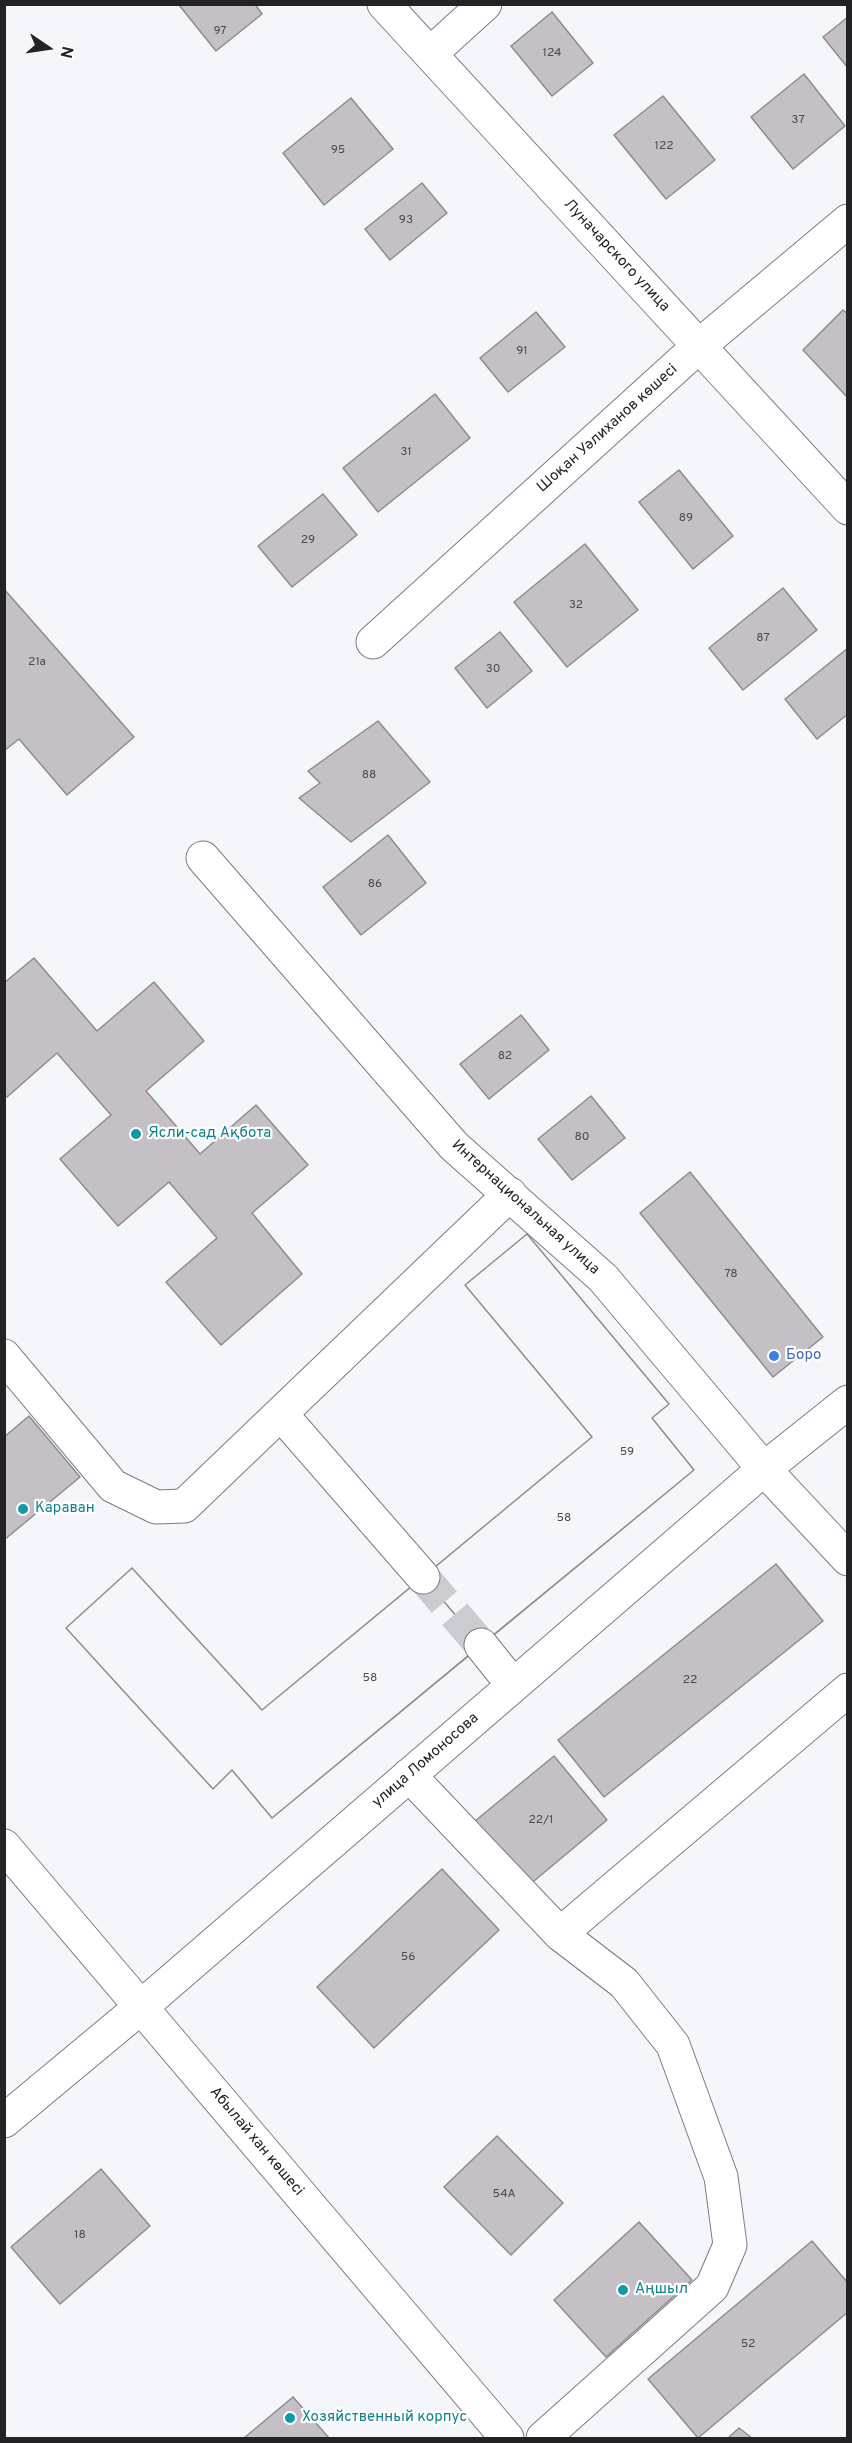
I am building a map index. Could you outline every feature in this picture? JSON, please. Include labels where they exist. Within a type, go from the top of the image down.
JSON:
[{"type":"street","name":"Луначарского улица","points":[[384,4],[848,507]]},
{"type":"street","points":[[430,54],[485,4]]},
{"type":"street","name":"Шоқан Уәлиханов көшесі","points":[[373,642],[699,345],[848,221]]},
{"type":"street","name":"Интернациональная улица","points":[[203,858],[454,1146],[603,1278],[764,1469],[848,1559]]},
{"type":"street","points":[[4,1356],[113,1486],[156,1507],[184,1506],[510,1194]]},
{"type":"street","name":"улица Ломоносова","points":[[4,2121],[141,2007],[764,1469],[848,1402]]},
{"type":"street","points":[[281,1414],[423,1577]]},
{"type":"street","points":[[481,1645],[513,1685]]},
{"type":"street","points":[[560,1934],[848,1690]]},
{"type":"street","points":[[409,1775],[560,1934],[624,1983],[673,2045],[721,2177],[730,2245],[712,2287],[543,2439]]},
{"type":"street","name":"Абылай хан көшесі","points":[[4,1846],[507,2439]]},
{"type":"building","points":[[255,4],[262,14],[216,51],[179,5]]},
{"type":"building","points":[[552,12],[593,63],[552,96],[511,46]]},
{"type":"building","points":[[848,17],[848,68],[823,37]]},
{"type":"building","points":[[804,74],[845,126],[793,169],[751,117]]},
{"type":"building","points":[[663,96],[715,160],[666,199],[614,135]]},
{"type":"building","points":[[351,98],[393,149],[324,205],[283,153]]},
{"type":"building","points":[[422,183],[447,213],[390,260],[365,229]]},
{"type":"building","points":[[843,310],[848,314],[848,398],[803,350]]},
{"type":"building","points":[[536,312],[565,347],[508,392],[480,358]]},
{"type":"building","points":[[435,394],[470,438],[378,512],[343,468]]},
{"type":"building","points":[[679,470],[733,536],[693,569],[639,502]]},
{"type":"building","points":[[323,494],[357,535],[292,587],[258,546]]},
{"type":"building","points":[[585,544],[638,610],[567,667],[514,602]]},
{"type":"building","points":[[783,588],[817,630],[743,690],[709,648]]},
{"type":"building","points":[[4,589],[134,737],[67,795],[19,739],[4,751]]},
{"type":"building","points":[[500,632],[532,671],[487,708],[455,668]]},
{"type":"building","points":[[848,648],[848,714],[817,739],[785,699]]},
{"type":"building","points":[[378,721],[430,782],[351,842],[299,798],[320,783],[308,771]]},
{"type":"building","points":[[388,835],[426,883],[361,935],[323,887]]},
{"type":"building","name":"Ясли-сад Ақбота","points":[[34,958],[97,1031],[154,982],[204,1041],[146,1091],[200,1154],[256,1105],[308,1165],[252,1213],[302,1274],[221,1345],[166,1282],[217,1238],[169,1182],[118,1226],[60,1159],[111,1115],[57,1053],[7,1097],[4,1095],[4,983]]},
{"type":"building","points":[[521,1015],[549,1050],[489,1099],[460,1064]]},
{"type":"building","points":[[591,1096],[625,1138],[572,1180],[538,1139]]},
{"type":"building","points":[[690,1172],[823,1337],[773,1377],[640,1213]]},
{"type":"building","points":[[527,1234],[669,1404],[652,1418],[694,1470],[272,1818],[232,1770],[213,1789],[66,1628],[132,1568],[262,1710],[592,1437],[465,1285]]},
{"type":"building","points":[[527,1234],[669,1404],[652,1418],[694,1470],[481,1645],[423,1577],[592,1437],[465,1285]]},
{"type":"building","name":"Караван","points":[[29,1416],[80,1477],[4,1540],[4,1437]]},
{"type":"building","points":[[776,1564],[823,1621],[604,1797],[558,1740]]},
{"type":"building","points":[[132,1568],[262,1710],[423,1577],[481,1645],[272,1818],[232,1770],[213,1789],[66,1628]]},
{"type":"building","points":[[554,1756],[607,1820],[528,1886],[475,1821]]},
{"type":"building","points":[[442,1869],[499,1930],[374,2048],[317,1987]]},
{"type":"building","points":[[497,2136],[563,2203],[511,2255],[444,2187]]},
{"type":"building","points":[[101,2169],[150,2226],[60,2304],[11,2247]]},
{"type":"building","name":"Аңшыл","points":[[639,2222],[692,2280],[606,2357],[554,2300]]},
{"type":"building","points":[[812,2241],[848,2283],[848,2312],[698,2438],[648,2379]]},
{"type":"building","name":"Хозяйственный корпус","points":[[293,2397],[329,2438],[244,2438]]},
{"type":"building","points":[[739,2428],[752,2438],[728,2438]]},
{"type":"tunnel","points":[[423,1577],[481,1645]]},
{"type":"place","name":"Ясли-сад Ақбота","points":[[136,1134]]},
{"type":"place","name":"Боро","points":[[774,1356]]},
{"type":"place","name":"Караван","points":[[23,1509]]},
{"type":"place","name":"Аңшыл","points":[[623,2290]]},
{"type":"place","name":"Хозяйственный корпус","points":[[290,2418]]}]
